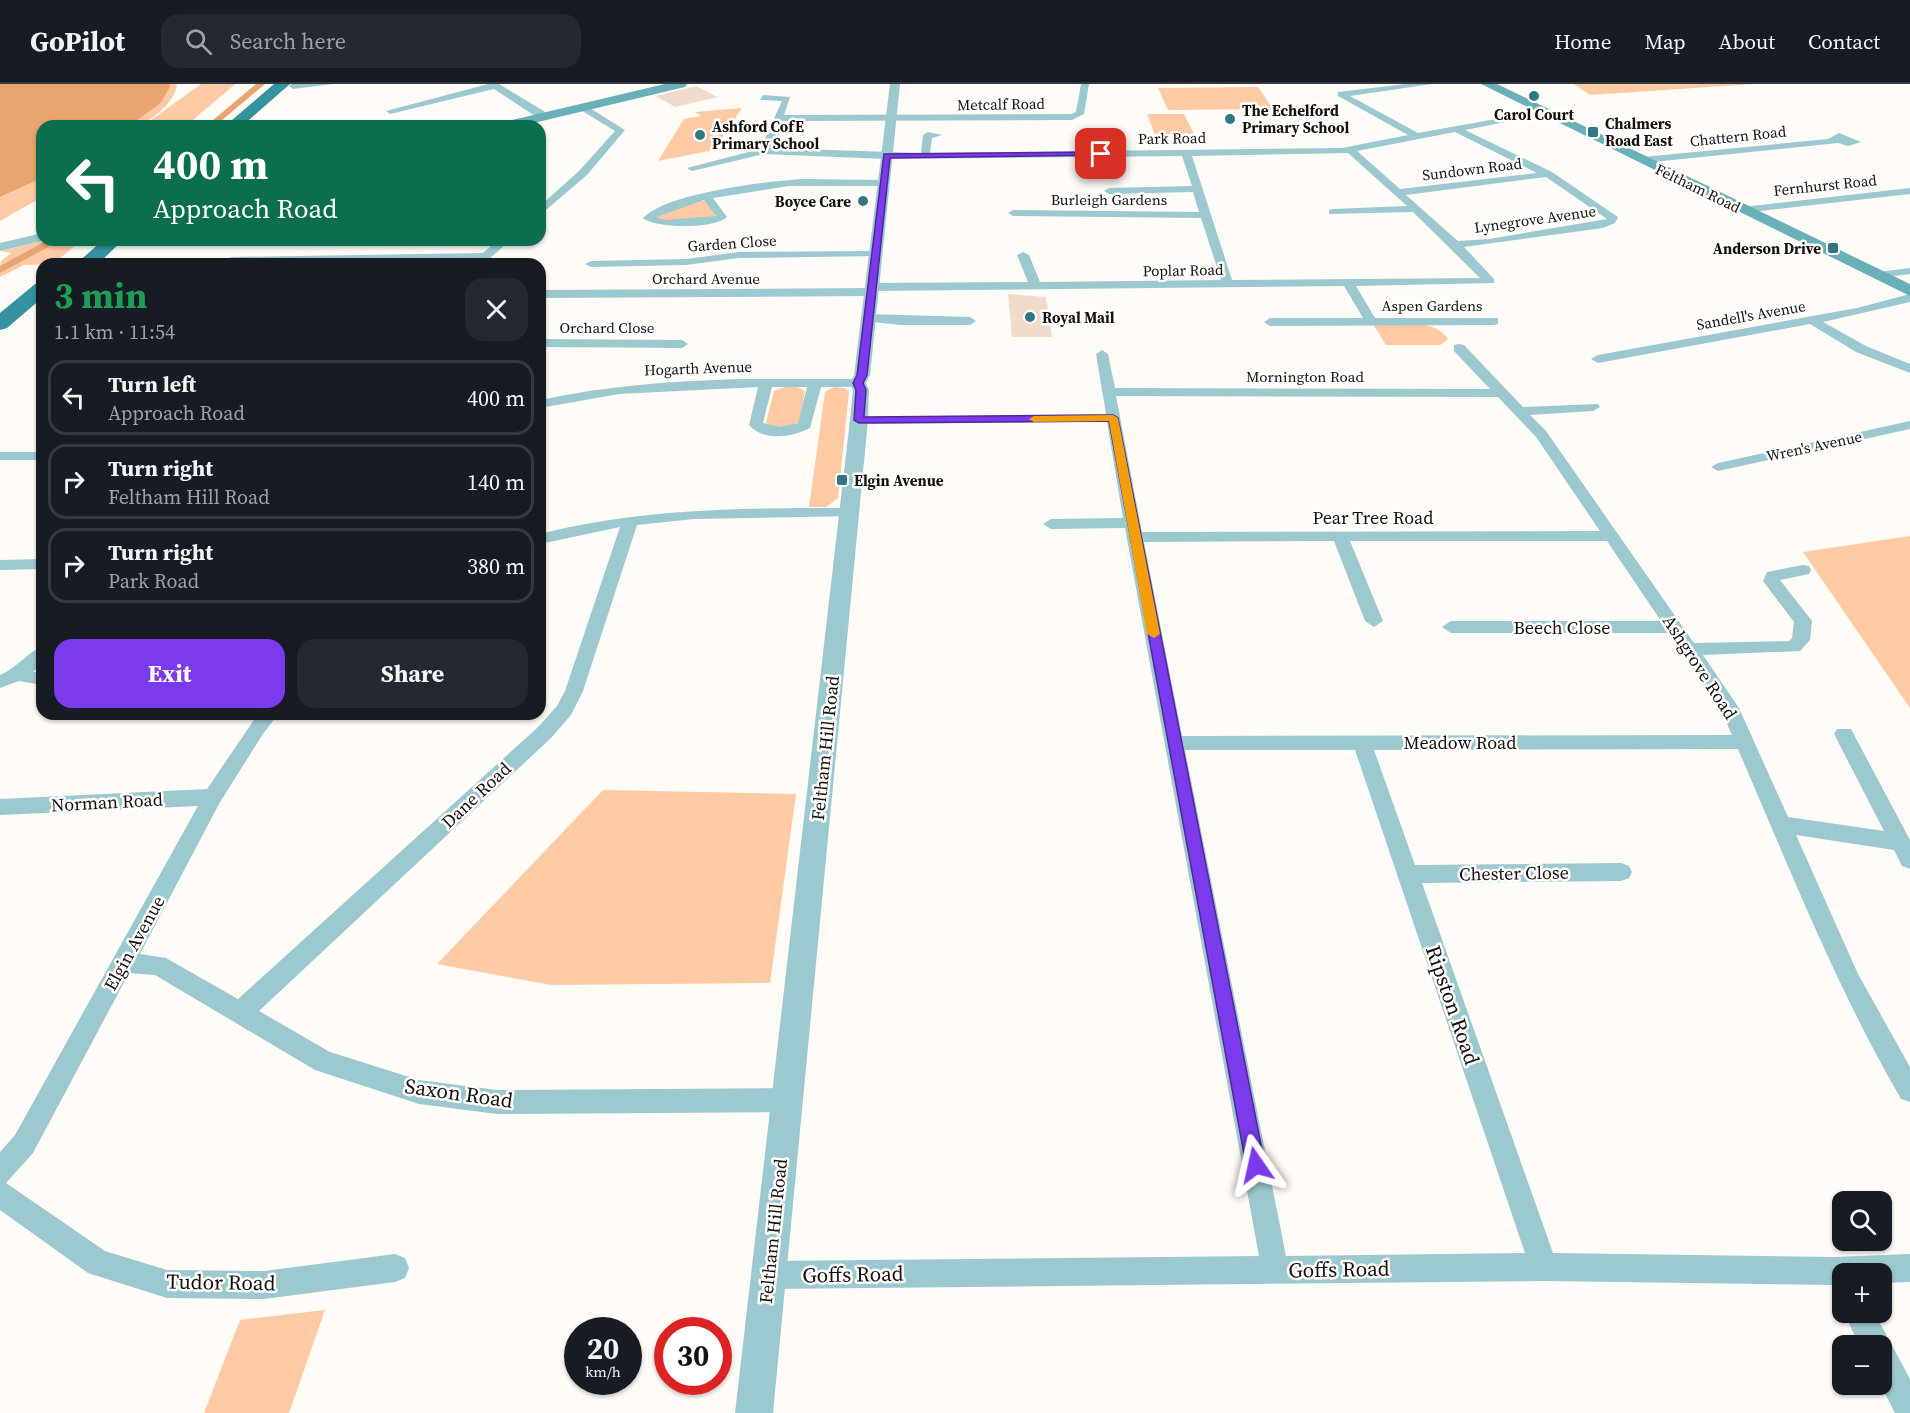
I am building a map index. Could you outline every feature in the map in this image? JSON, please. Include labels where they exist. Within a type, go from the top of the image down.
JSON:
[{"type":"highway","points":[[241,120],[290,85]]},
{"type":"highway","points":[[254,120],[290,85]]},
{"type":"highway","points":[[76,258],[90,246]]},
{"type":"highway","points":[[93,258],[107,246]]},
{"type":"highway","points":[[0,324],[36,293]]},
{"type":"highway","points":[[0,338],[36,307]]},
{"type":"main road","name":"Feltham Road","points":[[1486,84],[1910,291]]},
{"type":"main road","points":[[528,120],[673,85]]},
{"type":"street","points":[[290,85],[329,84]]},
{"type":"street","name":"Feltham Hill Road","points":[[753,1413],[859,420],[861,390],[858,383],[862,375],[895,84]]},
{"type":"street","name":"Metcalf Road","points":[[891,118],[1072,117],[1080,114],[1085,84]]},
{"type":"street","points":[[1416,136],[1341,94],[1428,84]]},
{"type":"street","points":[[390,111],[489,86],[538,114],[547,116]]},
{"type":"street","points":[[489,86],[532,119]]},
{"type":"street","points":[[763,98],[787,99],[764,152]]},
{"type":"street","points":[[546,207],[583,174],[620,130],[582,107]]},
{"type":"street","points":[[1349,149],[1542,112]]},
{"type":"street","points":[[780,118],[891,118]]},
{"type":"street","name":"Lynegrove Avenue","points":[[1454,128],[1548,174],[1609,212],[1613,217],[1611,221],[1512,238],[1455,244]]},
{"type":"street","points":[[925,155],[928,135],[937,135]]},
{"type":"street","name":"Chattern Road","points":[[1643,160],[1836,141]]},
{"type":"street","points":[[1349,149],[1455,244]]},
{"type":"street","name":"Park Road","points":[[692,168],[764,152],[925,155],[1349,149]]},
{"type":"street","points":[[1186,152],[1199,189],[1214,248],[1228,284]]},
{"type":"street","name":"Sundown Road","points":[[1399,192],[1432,190],[1548,174]]},
{"type":"street","points":[[708,198],[722,217],[717,220],[663,223],[648,218],[664,206],[776,184],[883,183]]},
{"type":"street","points":[[1109,191],[1199,189]]},
{"type":"street","name":"Fernhurst Road","points":[[1743,210],[1910,191]]},
{"type":"street","points":[[546,193],[561,193]]},
{"type":"street","points":[[1333,212],[1417,209]]},
{"type":"street","name":"Burleigh Gardens","points":[[1013,213],[1205,215]]},
{"type":"street","points":[[0,247],[36,238]]},
{"type":"street","name":"Poplar Road","points":[[872,290],[1036,286],[1484,282],[1490,280],[1455,244]]},
{"type":"street","points":[[483,258],[498,246]]},
{"type":"street","name":"Garden Close","points":[[591,264],[686,262],[739,255],[875,254]]},
{"type":"street","points":[[1023,255],[1036,286]]},
{"type":"street","points":[[1878,275],[1910,271]]},
{"type":"street","name":"Aspen Gardens","points":[[1348,283],[1371,321]]},
{"type":"street","name":"Orchard Avenue","points":[[546,295],[872,290]]},
{"type":"street","name":"Sandell's Avenue","points":[[1598,359],[1811,321],[1910,298]]},
{"type":"street","points":[[868,318],[900,321],[970,321]]},
{"type":"street","name":"Aspen Gardens","points":[[1270,322],[1291,318],[1371,321],[1494,321]]},
{"type":"street","points":[[1811,321],[1861,349],[1910,369]]},
{"type":"street","name":"Orchard Close","points":[[546,343],[681,341]]},
{"type":"street","name":"Ashgrove Road","points":[[1459,348],[1541,434],[1730,708],[1849,979],[1877,1035],[1910,1090]]},
{"type":"street","points":[[1102,354],[1133,530],[1275,1269]]},
{"type":"street","points":[[766,383],[756,425],[763,430],[780,431],[797,429],[805,425],[815,383]]},
{"type":"street","name":"Hogarth Avenue","points":[[546,402],[574,395],[655,385],[858,383]]},
{"type":"street","name":"Mornington Road","points":[[1109,392],[1502,393]]},
{"type":"street","points":[[1520,411],[1594,407]]},
{"type":"street","points":[[859,420],[1113,418]]},
{"type":"street","name":"Wren's Avenue","points":[[1718,467],[1910,425]]},
{"type":"street","points":[[0,456],[36,456]]},
{"type":"street","points":[[546,537],[591,526],[675,514],[849,513]]},
{"type":"street","name":"Dane Road","points":[[239,1014],[544,733],[564,710],[574,691],[630,521]]},
{"type":"street","name":"Pear Tree Road","points":[[1052,524],[1133,530],[1340,536],[1612,536]]},
{"type":"street","points":[[1340,536],[1374,621]]},
{"type":"street","points":[[0,565],[36,564]]},
{"type":"street","points":[[1689,649],[1794,647],[1801,640],[1803,621],[1770,581],[1773,576],[1803,570]]},
{"type":"street","name":"Beech Close","points":[[1451,627],[1674,627]]},
{"type":"street","points":[[0,682],[21,673],[36,659]]},
{"type":"street","points":[[21,673],[28,678],[36,678]]},
{"type":"street","name":"Elgin Avenue","points":[[0,1172],[24,1144],[213,797],[264,720]]},
{"type":"street","points":[[1844,734],[1905,851]]},
{"type":"street","name":"Ripston Road","points":[[1362,742],[1544,1267]]},
{"type":"street","name":"Meadow Road","points":[[1175,743],[1746,742]]},
{"type":"street","name":"Norman Road","points":[[0,807],[213,797]]},
{"type":"street","points":[[1780,824],[1905,851]]},
{"type":"street","name":"Chester Close","points":[[1407,874],[1621,872]]},
{"type":"street","name":"Saxon Road","points":[[123,963],[158,965],[324,1062],[418,1092],[496,1102],[788,1100]]},
{"type":"street","name":"Tudor Road","points":[[0,1194],[98,1263],[167,1284],[264,1285],[395,1268]]},
{"type":"street","name":"Goffs Road","points":[[769,1275],[1544,1267],[1832,1277]]},
{"type":"street","name":"Goffs Road","points":[[1892,1270],[1910,1268]]},
{"type":"street","points":[[1892,1376],[1910,1410]]},
{"type":"shaded area","points":[[0,84],[169,84],[170,87],[160,104],[137,120],[36,120],[36,181],[0,197]]},
{"type":"shaded area","points":[[169,84],[177,84],[166,106],[148,120],[137,120],[160,104]]},
{"type":"shaded area","points":[[201,84],[235,84],[193,120],[151,120]]},
{"type":"shaded area","points":[[1574,84],[1754,84],[1590,95]]},
{"type":"shaded area","points":[[1258,87],[1273,109],[1168,110],[1158,88]]},
{"type":"shaded area","points":[[742,108],[714,150],[658,161],[684,119],[701,116],[695,112]]},
{"type":"shaded area","points":[[1147,114],[1184,114],[1194,134],[1155,135]]},
{"type":"shaded area","points":[[36,181],[36,200],[0,221],[0,197]]},
{"type":"shaded area","points":[[699,201],[706,201],[716,215],[711,219],[660,221],[655,218],[655,216]]},
{"type":"shaded area","points":[[36,243],[36,246],[41,246],[0,268],[1,261],[11,253],[1,251]]},
{"type":"shaded area","points":[[46,246],[75,246],[60,258],[36,258],[36,265],[24,265],[0,277],[0,272]]},
{"type":"shaded area","points":[[1373,324],[1424,325],[1441,332],[1448,339],[1440,345],[1386,345]]},
{"type":"shaded area","points":[[784,387],[797,387],[805,391],[799,422],[778,427],[766,423],[774,391]]},
{"type":"shaded area","points":[[834,387],[845,388],[849,392],[838,498],[826,507],[809,507],[825,392]]},
{"type":"shaded area","points":[[1910,536],[1910,708],[1803,552]]},
{"type":"shaded area","points":[[603,790],[796,794],[770,983],[551,985],[437,964]]},
{"type":"shaded area","points":[[325,1310],[289,1413],[204,1413],[240,1320]]},
{"type":"building","name":"Ashford CofE Primary School","points":[[696,86],[718,97],[675,107],[655,96]]},
{"type":"building","name":"Royal Mail","points":[[1008,294],[1046,297],[1052,337],[1012,337]]},
{"type":"waterway","points":[[217,120],[261,84]]},
{"type":"waterway","points":[[0,270],[45,246]]},
{"type":"slow traffic","points":[[1034,419],[1113,418],[1154,634]]},
{"type":"place","name":"Carol Court","points":[[1534,96]]},
{"type":"place","name":"The Echelford Primary School","points":[[1230,119]]},
{"type":"place","name":"Chalmers Road East","points":[[1593,132]]},
{"type":"place","name":"Ashford CofE Primary School","points":[[700,135]]},
{"type":"place","name":"Boyce Care","points":[[863,201]]},
{"type":"place","name":"Anderson Drive","points":[[1833,248]]},
{"type":"place","name":"Royal Mail","points":[[1030,317]]},
{"type":"place","name":"Elgin Avenue","points":[[842,480]]},
{"type":"route","points":[[1101,154],[887,156],[862,375],[858,383],[861,390],[859,420],[1113,418],[1256,1165]]}]
